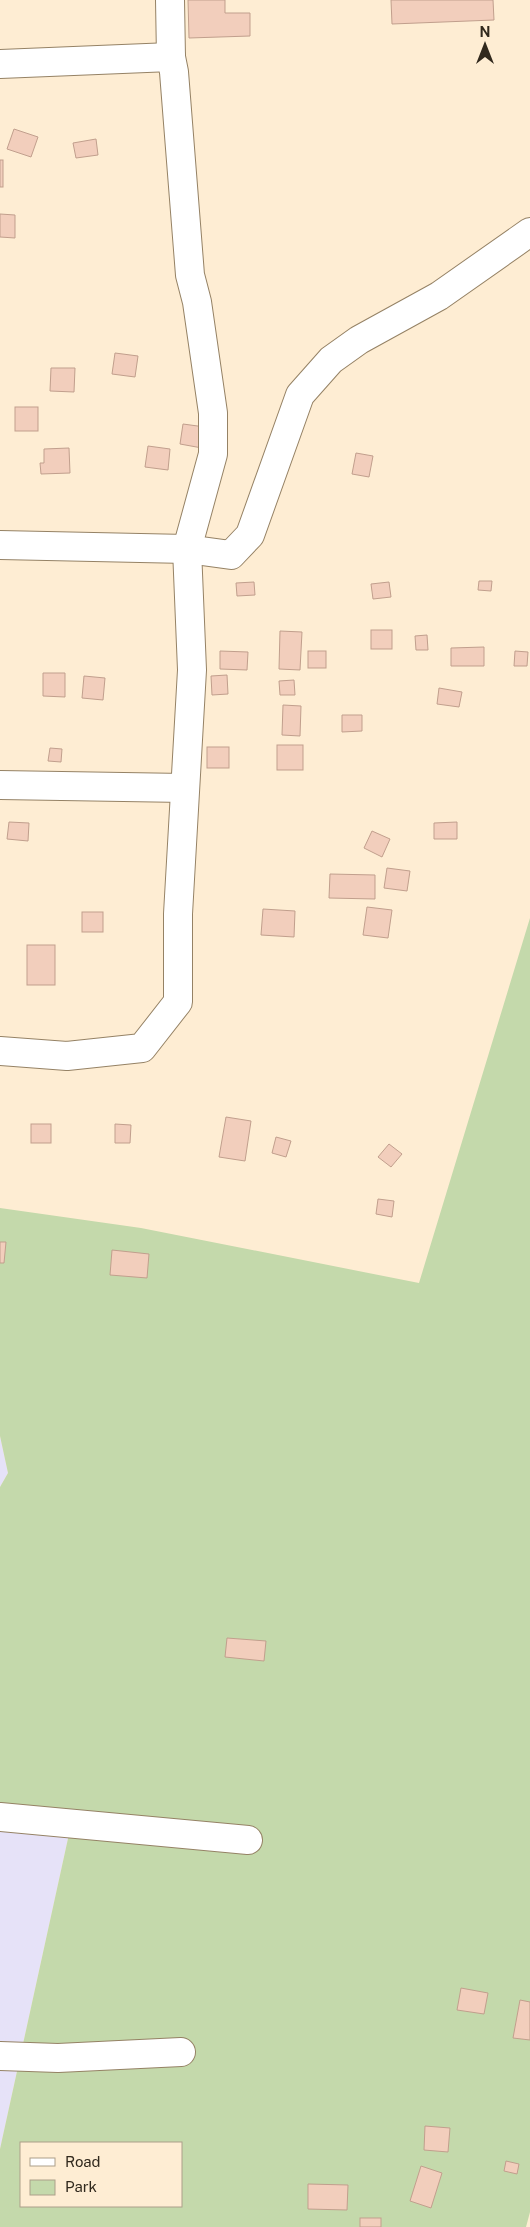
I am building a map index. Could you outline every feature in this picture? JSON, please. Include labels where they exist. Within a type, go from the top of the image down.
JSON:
[{"type":"street","points":[[0,1051],[67,1056],[142,1048],[178,1002],[178,914],[192,670],[187,549],[213,454],[213,413],[197,302],[190,276],[174,72],[171,57],[170,0]]},
{"type":"street","points":[[0,64],[171,57]]},
{"type":"street","points":[[0,545],[187,549],[230,556],[250,535],[300,395],[331,360],[359,340],[439,296],[530,232]]},
{"type":"street","points":[[0,786],[185,788]]},
{"type":"street","points":[[0,1817],[248,1840]]},
{"type":"street","points":[[0,2056],[58,2058],[181,2052]]},
{"type":"shaded area","points":[[0,1436],[8,1473],[0,1487]]},
{"type":"shaded area","points":[[0,1818],[69,1834],[0,2149]]},
{"type":"green space","points":[[530,918],[530,2212],[526,2227],[0,2227],[0,2149],[69,1834],[0,1818],[0,1487],[8,1473],[0,1436],[0,1208],[141,1228],[419,1283]]},
{"type":"building","points":[[188,0],[225,0],[225,13],[250,13],[250,36],[189,38]]},
{"type":"building","points":[[391,0],[493,0],[494,20],[392,24]]},
{"type":"building","points":[[14,129],[38,137],[31,157],[7,149]]},
{"type":"building","points":[[96,139],[98,155],[76,158],[73,143]]},
{"type":"building","points":[[0,160],[3,160],[3,187],[0,187]]},
{"type":"building","points":[[0,214],[15,215],[15,238],[0,237]]},
{"type":"building","points":[[115,353],[138,356],[135,377],[112,374]]},
{"type":"building","points":[[51,368],[75,368],[74,392],[50,391]]},
{"type":"building","points":[[15,407],[38,407],[38,431],[15,431]]},
{"type":"building","points":[[183,424],[205,427],[202,448],[180,444]]},
{"type":"building","points":[[148,446],[170,449],[168,470],[145,467]]},
{"type":"building","points":[[69,448],[70,473],[41,474],[40,463],[44,463],[44,449]]},
{"type":"building","points":[[356,453],[373,456],[369,477],[352,474]]},
{"type":"building","points":[[479,581],[492,581],[491,591],[478,590]]},
{"type":"building","points":[[254,582],[255,595],[237,596],[236,583]]},
{"type":"building","points":[[389,582],[391,597],[373,599],[371,584]]},
{"type":"building","points":[[371,630],[392,630],[392,649],[371,649]]},
{"type":"building","points":[[280,631],[302,632],[300,670],[279,669]]},
{"type":"building","points":[[427,635],[428,650],[416,650],[415,636]]},
{"type":"building","points":[[484,647],[484,666],[451,666],[451,648]]},
{"type":"building","points":[[220,651],[248,652],[247,670],[220,669]]},
{"type":"building","points":[[308,651],[326,651],[326,668],[308,668]]},
{"type":"building","points":[[515,651],[528,652],[527,666],[514,666]]},
{"type":"building","points":[[43,673],[65,673],[65,697],[43,696]]},
{"type":"building","points":[[227,675],[228,694],[212,695],[211,676]]},
{"type":"building","points":[[84,676],[105,678],[103,700],[82,698]]},
{"type":"building","points":[[294,680],[295,695],[280,695],[279,681]]},
{"type":"building","points":[[439,688],[462,692],[459,707],[437,704]]},
{"type":"building","points":[[283,705],[301,706],[300,736],[282,735]]},
{"type":"building","points":[[342,715],[362,715],[362,731],[342,732]]},
{"type":"building","points":[[277,745],[303,745],[303,770],[277,770]]},
{"type":"building","points":[[207,747],[229,747],[229,768],[207,768]]},
{"type":"building","points":[[50,748],[62,749],[61,762],[48,761]]},
{"type":"building","points":[[9,822],[29,823],[28,841],[7,839]]},
{"type":"building","points":[[457,822],[457,839],[434,839],[434,823]]},
{"type":"building","points":[[372,831],[390,839],[382,857],[364,848]]},
{"type":"building","points":[[387,868],[410,871],[407,891],[384,888]]},
{"type":"building","points":[[330,874],[375,875],[375,899],[329,898]]},
{"type":"building","points":[[367,907],[392,910],[388,938],[363,935]]},
{"type":"building","points":[[263,909],[295,911],[294,937],[261,935]]},
{"type":"building","points":[[82,912],[103,912],[103,932],[82,932]]},
{"type":"building","points":[[27,945],[55,945],[55,985],[27,985]]},
{"type":"building","points":[[226,1117],[251,1121],[245,1161],[219,1157]]},
{"type":"building","points":[[31,1124],[51,1124],[51,1143],[31,1143]]},
{"type":"building","points":[[115,1124],[131,1125],[130,1143],[115,1143]]},
{"type":"building","points":[[276,1137],[291,1141],[286,1157],[272,1153]]},
{"type":"building","points":[[389,1144],[402,1154],[391,1167],[378,1157]]},
{"type":"building","points":[[378,1199],[394,1201],[392,1217],[376,1214]]},
{"type":"building","points":[[0,1242],[6,1242],[4,1263],[0,1263]]},
{"type":"building","points":[[112,1250],[149,1254],[147,1278],[110,1275]]},
{"type":"building","points":[[227,1638],[266,1641],[264,1661],[225,1657]]},
{"type":"building","points":[[461,1988],[488,1993],[484,2014],[457,2010]]},
{"type":"building","points":[[520,2000],[530,2002],[530,2040],[513,2038]]},
{"type":"building","points":[[425,2126],[450,2128],[448,2152],[424,2150]]},
{"type":"building","points":[[506,2161],[519,2164],[517,2174],[504,2171]]},
{"type":"building","points":[[421,2166],[442,2173],[431,2208],[410,2201]]},
{"type":"building","points":[[308,2184],[348,2185],[347,2210],[308,2209]]},
{"type":"building","points":[[360,2218],[381,2218],[381,2227],[360,2227]]}]
